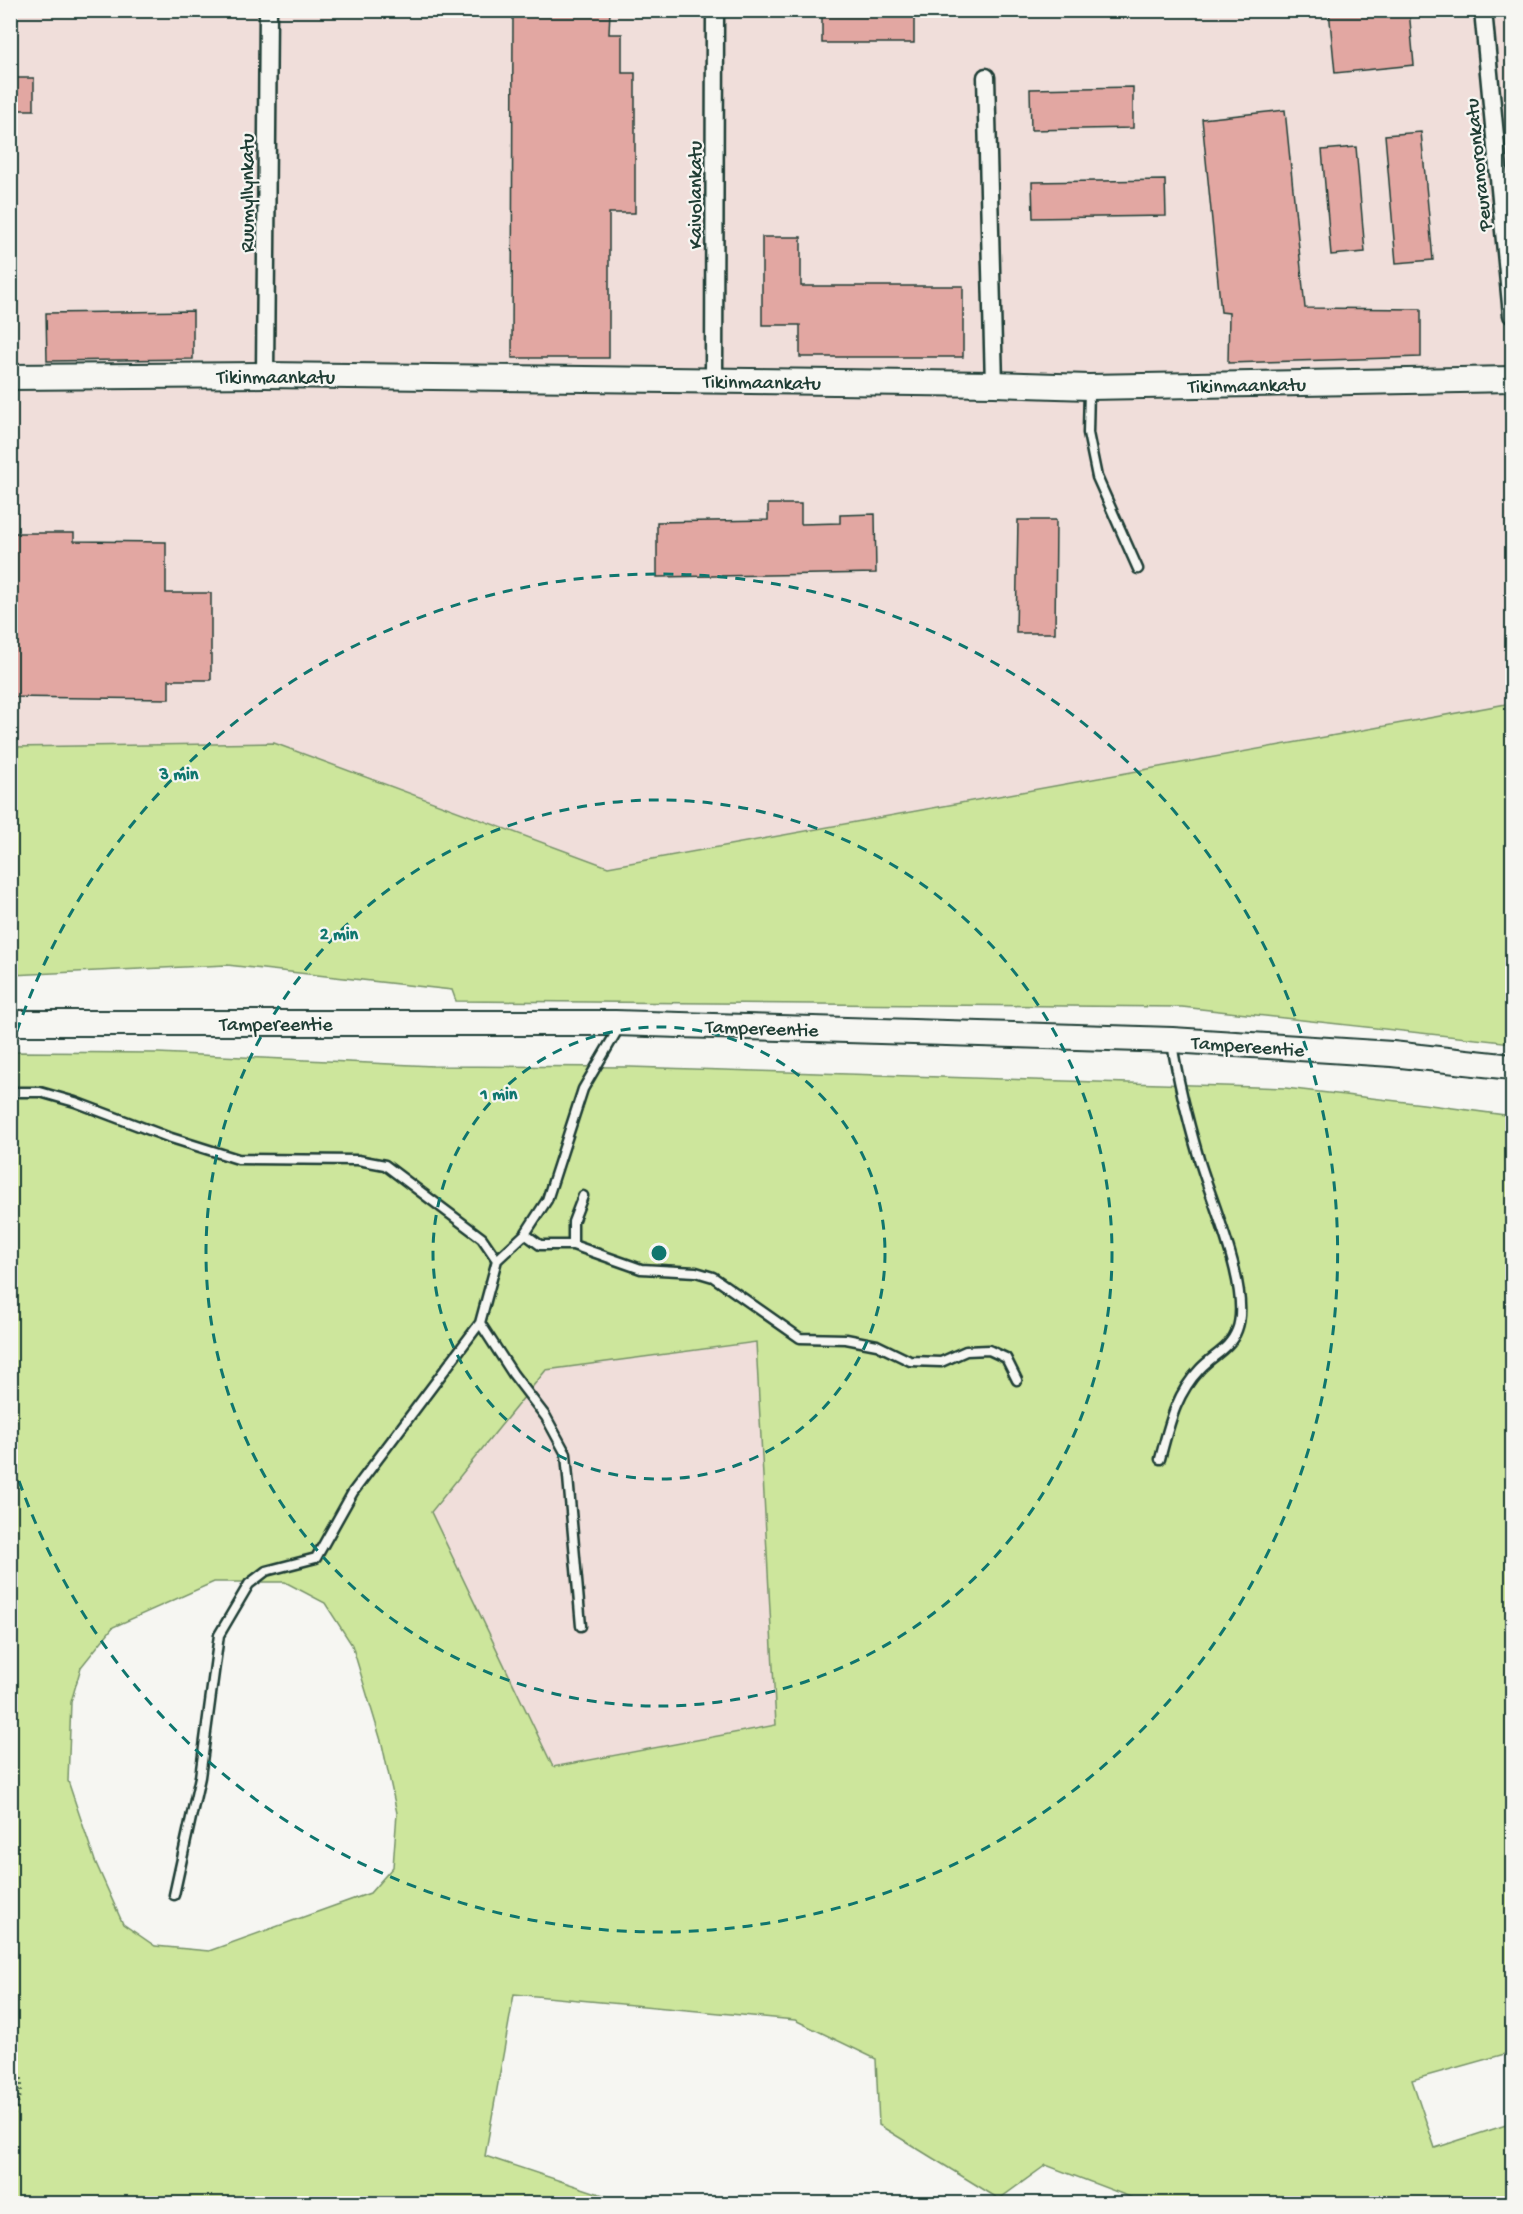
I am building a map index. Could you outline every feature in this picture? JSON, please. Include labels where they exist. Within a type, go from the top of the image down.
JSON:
[{"type":"street","name":"Ruumyllynkatu","points":[[265,375],[268,10]]},
{"type":"street","name":"Kaivolankatu","points":[[714,380],[715,10]]},
{"type":"street","name":"Peuranoronkatu","points":[[1483,10],[1512,315]]},
{"type":"street","points":[[986,77],[994,384]]},
{"type":"street","name":"Tikinmaankatu","points":[[10,377],[265,375],[1089,387],[1512,379]]},
{"type":"street","name":"Tampereentie","points":[[10,1023],[621,1023],[1172,1040],[1392,1054],[1512,1067]]},
{"type":"lane","points":[[1089,387],[1088,433],[1098,477],[1138,569]]},
{"type":"lane","points":[[174,1896],[200,1777],[219,1635],[249,1584],[267,1571],[316,1558],[353,1492],[480,1323],[497,1260],[525,1234],[546,1200],[583,1089],[621,1023]]},
{"type":"lane","points":[[1160,1459],[1174,1408],[1184,1388],[1200,1368],[1229,1345],[1238,1330],[1242,1309],[1239,1281],[1200,1160],[1177,1077],[1172,1040]]},
{"type":"lane","points":[[10,1092],[40,1092],[75,1102],[168,1137],[238,1159],[358,1160],[385,1165],[482,1238],[497,1260]]},
{"type":"lane","points":[[573,1245],[573,1222],[583,1196]]},
{"type":"lane","points":[[525,1234],[540,1245],[573,1245],[641,1269],[696,1272],[713,1277],[800,1338],[846,1339],[877,1345],[910,1361],[941,1362],[966,1351],[989,1350],[1006,1358],[1017,1380]]},
{"type":"lane","points":[[480,1323],[513,1374],[546,1417],[566,1454],[581,1626]]},
{"type":"path","points":[[10,2074],[21,2078],[21,2092],[10,2125]]},
{"type":"shaded area","points":[[10,11],[1512,11],[1512,703],[608,867],[274,743],[11,747]]},
{"type":"shaded area","points":[[756,1342],[776,1725],[553,1767],[431,1512],[546,1370]]},
{"type":"green space","points":[[1512,703],[1512,1043],[1182,1007],[456,1001],[452,990],[227,965],[11,975],[11,747],[274,743],[608,867]]},
{"type":"green space","points":[[11,1052],[158,1053],[433,1066],[630,1067],[1285,1088],[1512,1116],[1512,2052],[1412,2080],[1435,2148],[1512,2123],[1512,2203],[1146,2203],[1046,2165],[999,2199],[879,2125],[876,2059],[795,2020],[514,1994],[485,2156],[627,2203],[11,2204]],"holes":[[[756,1342],[776,1725],[553,1767],[431,1512],[546,1370]],[[214,1582],[285,1582],[325,1603],[352,1645],[382,1744],[397,1813],[393,1867],[370,1893],[209,1951],[155,1946],[123,1924],[95,1861],[68,1781],[71,1702],[81,1667],[113,1627]]]},
{"type":"building","points":[[513,10],[610,10],[609,34],[622,34],[622,73],[635,73],[635,213],[609,213],[609,358],[512,358]]},
{"type":"building","points":[[822,10],[914,10],[914,43],[822,43]]},
{"type":"building","points":[[1329,10],[1409,10],[1414,65],[1335,73]]},
{"type":"building","points":[[10,78],[34,78],[34,110],[10,110]]},
{"type":"building","points":[[1133,87],[1133,128],[1031,130],[1030,89]]},
{"type":"building","points":[[1285,110],[1305,308],[1421,309],[1421,357],[1228,363],[1229,313],[1221,312],[1202,119]]},
{"type":"building","points":[[1421,132],[1433,260],[1396,263],[1385,135]]},
{"type":"building","points":[[1356,147],[1365,252],[1331,255],[1322,150]]},
{"type":"building","points":[[1165,180],[1166,216],[1033,218],[1032,182]]},
{"type":"building","points":[[762,237],[801,237],[801,286],[963,286],[963,357],[800,357],[800,325],[762,325]]},
{"type":"building","points":[[193,311],[193,359],[47,361],[46,313]]},
{"type":"building","points":[[768,504],[801,504],[801,524],[840,523],[840,515],[875,514],[876,573],[657,577],[657,522],[768,520]]},
{"type":"building","points":[[1018,520],[1056,520],[1055,633],[1016,633]]},
{"type":"building","points":[[10,533],[74,533],[74,541],[166,542],[166,593],[211,593],[211,680],[169,680],[169,699],[10,697]]}]
